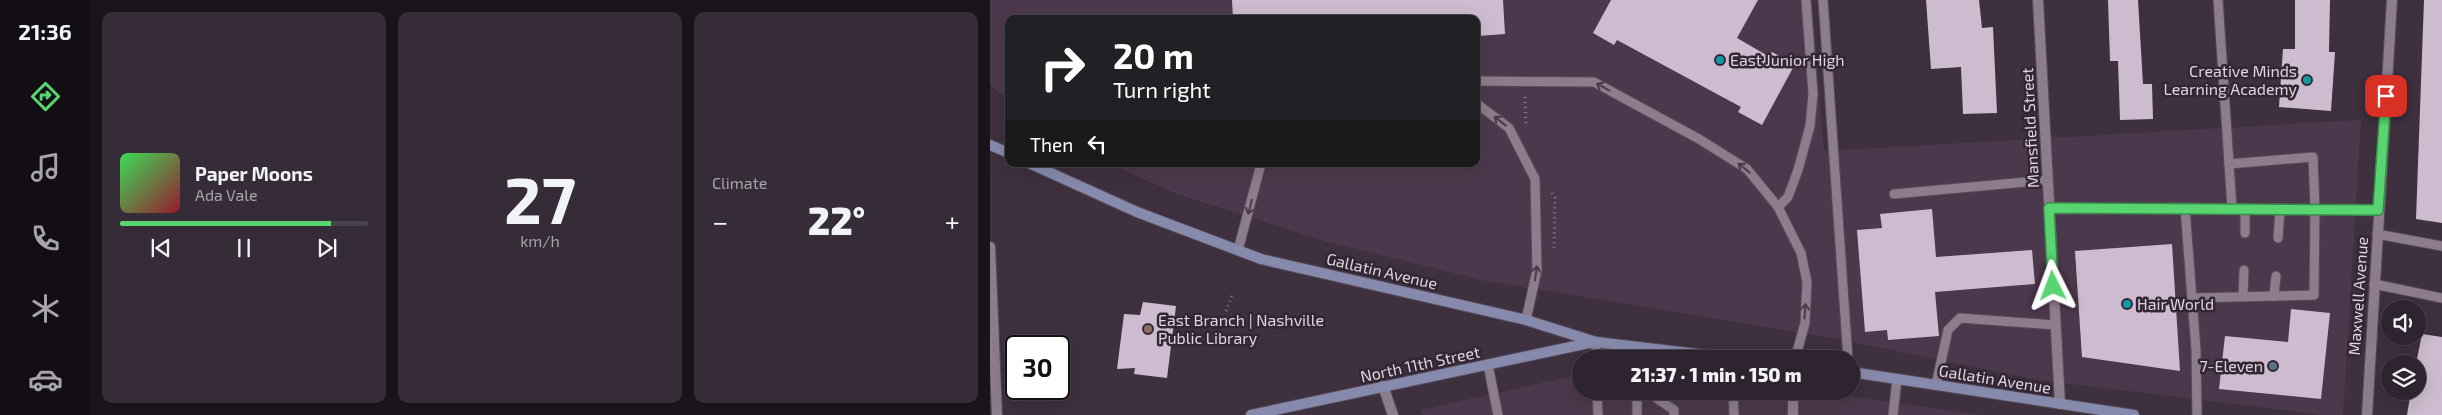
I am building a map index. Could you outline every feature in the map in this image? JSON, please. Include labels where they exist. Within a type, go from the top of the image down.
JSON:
[{"type":"main road","points":[[990,145],[1005,151]]},
{"type":"main road","name":"Gallatin Avenue","points":[[1038,167],[1136,212],[1261,258],[1526,320],[1596,342],[1663,350]]},
{"type":"main road","name":"North 11th Street","points":[[1251,415],[1596,342]]},
{"type":"main road","name":"Gallatin Avenue","points":[[1860,373],[2134,415]]},
{"type":"street","name":"Mansfield Street","points":[[2038,0],[2060,404]]},
{"type":"street","name":"Maxwell Avenue","points":[[2367,415],[2392,0]]},
{"type":"street","points":[[990,247],[997,415]]},
{"type":"street","points":[[1383,386],[1393,415]]},
{"type":"street","points":[[1793,400],[1793,415]]},
{"type":"lane","points":[[1778,207],[1788,197],[1798,170],[1810,126],[1813,94],[1806,0]]},
{"type":"lane","points":[[1823,0],[1836,159],[1847,350]]},
{"type":"lane","points":[[2218,0],[2232,208]]},
{"type":"lane","points":[[1480,81],[1594,82],[1699,138],[1747,169],[1778,207],[1801,253],[1808,282],[1804,324],[1797,350]]},
{"type":"lane","points":[[1480,106],[1509,128],[1535,180],[1537,270],[1526,320]]},
{"type":"lane","points":[[2192,298],[2314,295],[2315,209],[2313,157],[2229,164]]},
{"type":"lane","points":[[1238,250],[1260,167]]},
{"type":"lane","points":[[1894,194],[2047,180]]},
{"type":"lane","points":[[2049,208],[2378,210]]},
{"type":"lane","points":[[2185,208],[2196,350],[2197,415]]},
{"type":"lane","points":[[2245,208],[2245,233]]},
{"type":"lane","points":[[2278,238],[2280,209]]},
{"type":"lane","points":[[2377,234],[2442,246]]},
{"type":"lane","points":[[2243,297],[2244,270]]},
{"type":"lane","points":[[2274,296],[2276,276]]},
{"type":"lane","points":[[2374,284],[2442,298]]},
{"type":"lane","points":[[1936,385],[1948,330],[1960,318],[2055,325]]},
{"type":"lane","points":[[1596,342],[1596,350]]},
{"type":"lane","points":[[1488,365],[1498,415]]},
{"type":"lane","points":[[1894,415],[1896,379]]},
{"type":"lane","points":[[1597,400],[1598,415]]},
{"type":"lane","points":[[1637,400],[1637,415]]},
{"type":"lane","points":[[1659,400],[1674,410],[1674,415]]},
{"type":"lane","points":[[1733,400],[1734,415]]},
{"type":"path","points":[[1525,97],[1526,130]]},
{"type":"path","points":[[1226,311],[1232,295]]},
{"type":"shaded area","points":[[990,0],[1812,0],[1824,151],[2361,120],[2343,415],[2322,415],[2039,380],[1831,338],[1486,281],[1324,241],[1177,194],[1117,167],[1480,167],[1480,15],[1005,15],[1005,97],[990,85]]},
{"type":"shaded area","points":[[1572,376],[1572,400],[1860,400],[1860,398],[1982,415],[1422,415],[1421,410]]},
{"type":"building","points":[[1232,0],[1503,0],[1505,34],[1480,36],[1480,15],[1233,15]]},
{"type":"building","name":"East Junior High","points":[[1611,0],[1758,0],[1737,38],[1768,56],[1772,52],[1795,64],[1762,125],[1738,112],[1741,107],[1617,40],[1614,45],[1593,33]]},
{"type":"building","points":[[1926,0],[1979,0],[1982,28],[1993,27],[1997,113],[1963,114],[1961,67],[1931,69]]},
{"type":"building","points":[[2108,0],[2138,0],[2143,84],[2152,84],[2153,119],[2120,120],[2118,61],[2110,61]]},
{"type":"building","name":"Creative Minds Learning Academy","points":[[2295,0],[2330,0],[2329,52],[2335,52],[2331,111],[2279,107],[2283,49],[2295,49]]},
{"type":"building","points":[[2424,0],[2442,0],[2442,223],[2416,219]]},
{"type":"building","points":[[1932,209],[1936,257],[2032,250],[2035,284],[1935,292],[1939,336],[1888,340],[1887,330],[1865,332],[1857,230],[1882,228],[1880,214]]},
{"type":"building","name":"Hair World","points":[[2172,244],[2180,371],[2082,357],[2075,251]]},
{"type":"building","name":"East Branch | Nashville Public Library","points":[[1143,302],[1176,306],[1167,378],[1134,374],[1135,368],[1117,369],[1124,314],[1140,315]]},
{"type":"building","name":"7-Eleven","points":[[2291,309],[2330,313],[2321,399],[2219,389],[2225,336],[2288,342]]},
{"type":"building","points":[[2426,335],[2442,337],[2442,415],[2407,415],[2410,400],[2426,400],[2426,355],[2418,355],[2420,345],[2426,345]]},
{"type":"place","name":"East Junior High","points":[[1720,60]]},
{"type":"place","name":"Creative Minds Learning Academy","points":[[2307,80]]},
{"type":"place","name":"Hair World","points":[[2127,304]]},
{"type":"place","name":"East Branch | Nashville Public Library","points":[[1148,329]]},
{"type":"place","name":"7-Eleven","points":[[2273,366]]},
{"type":"route","points":[[2053,286],[2049,208],[2378,210],[2386,96]]}]
